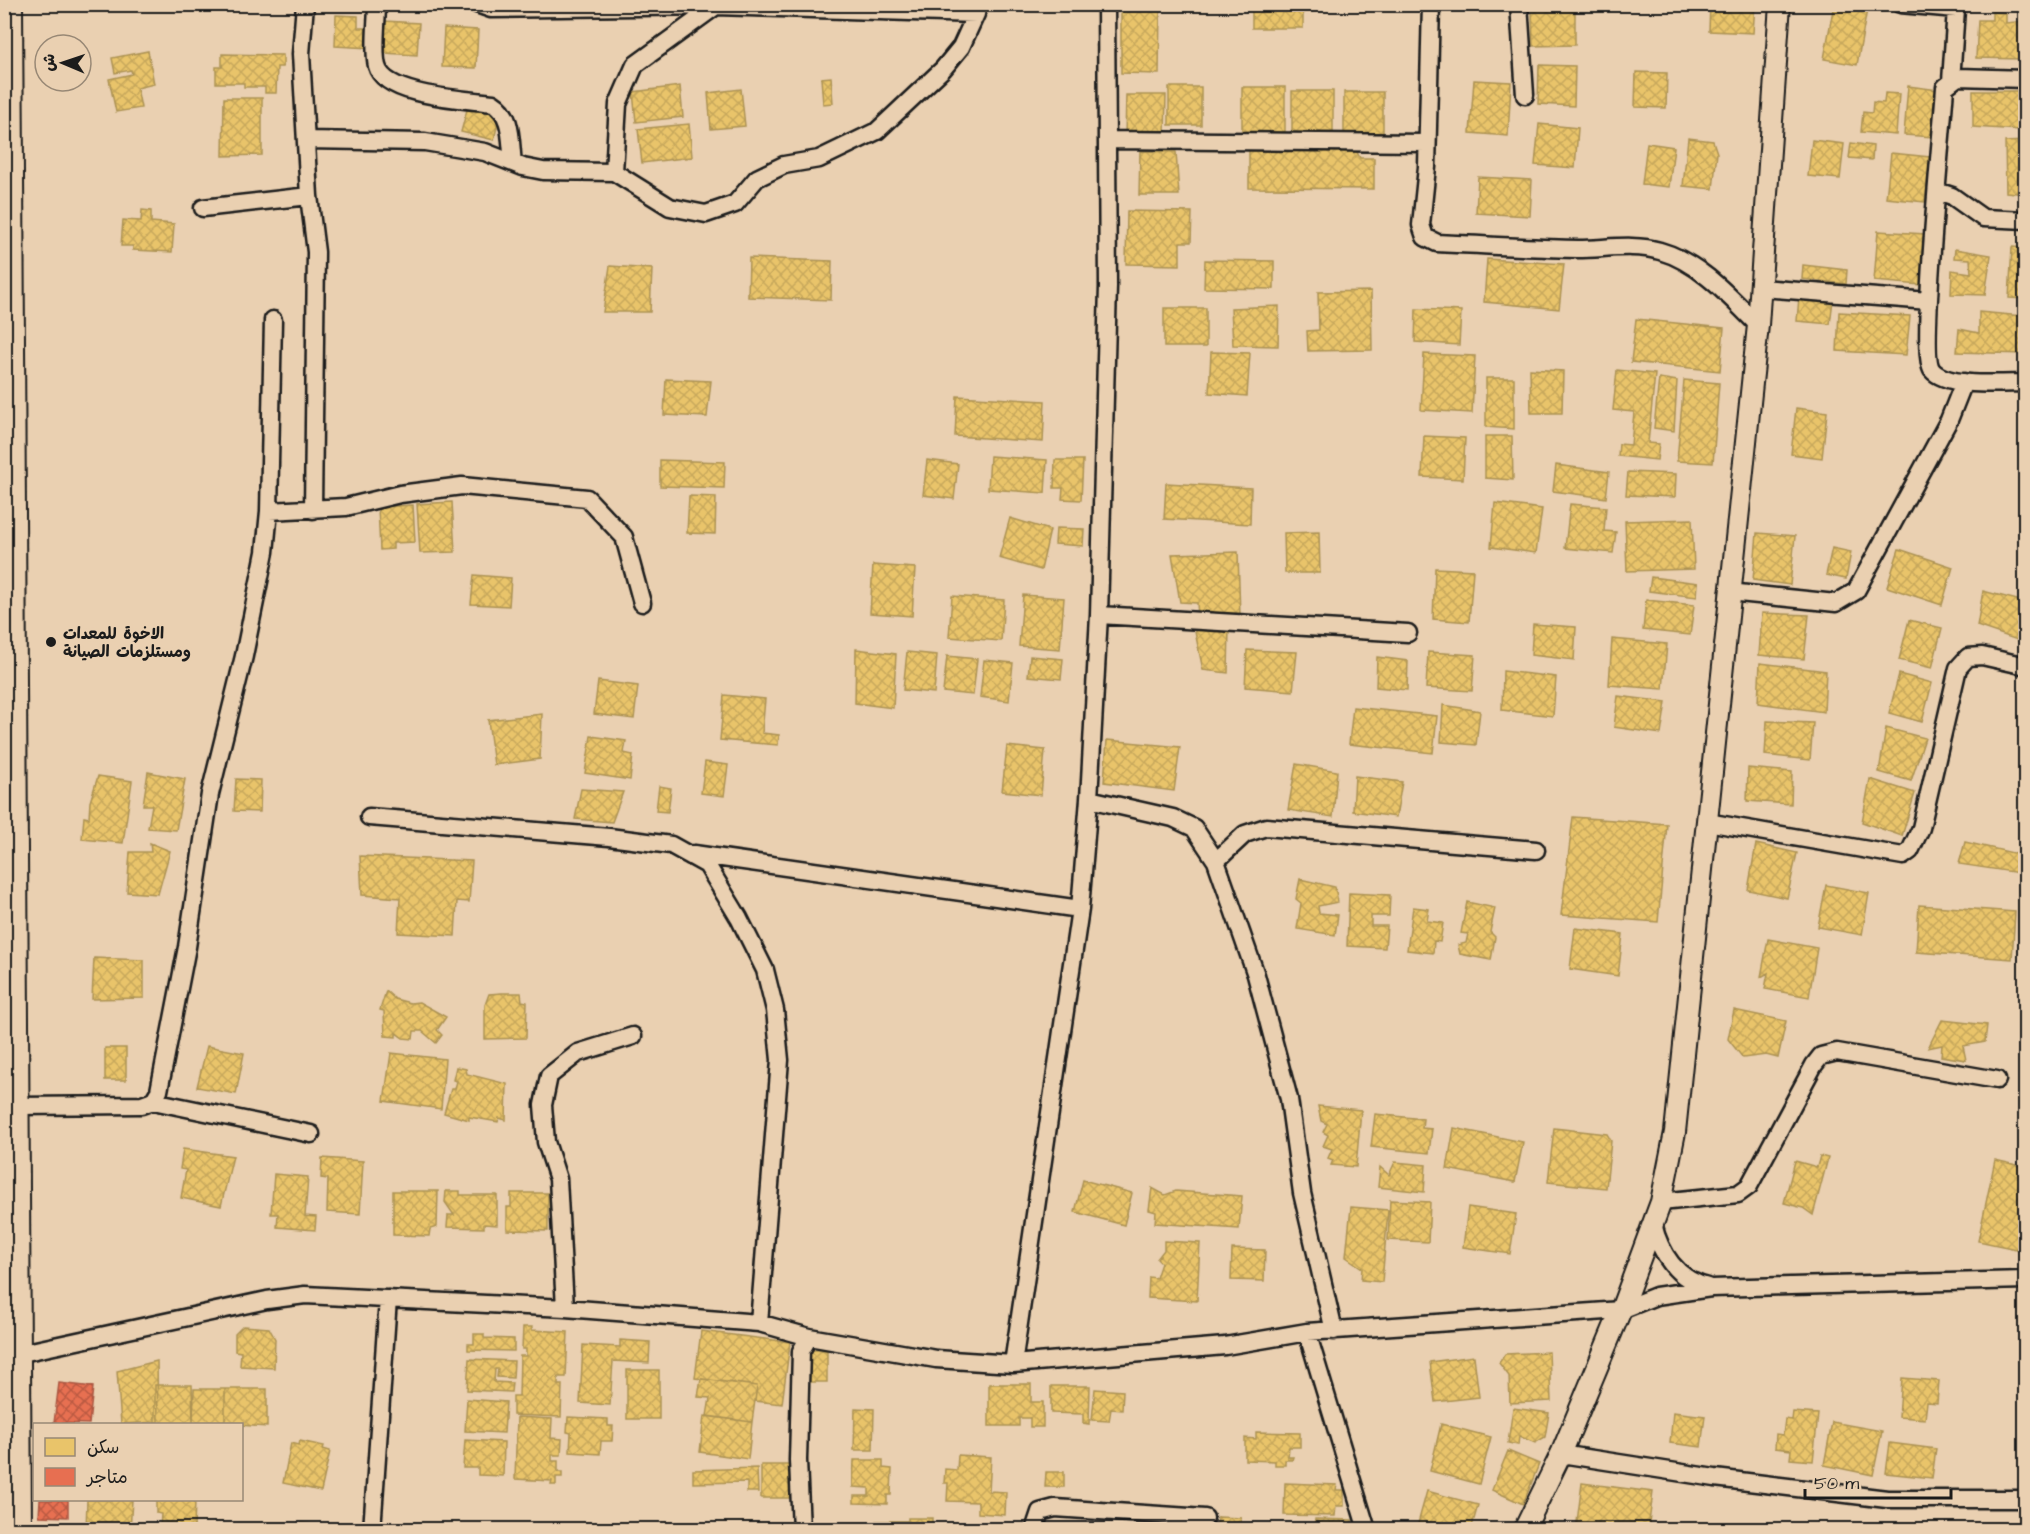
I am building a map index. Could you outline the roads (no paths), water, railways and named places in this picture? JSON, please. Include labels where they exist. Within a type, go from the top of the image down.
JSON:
[{"type":"main road","points":[[9,4],[7,295],[15,1106],[11,1356],[18,1530]]},
{"type":"street","points":[[305,4],[301,54],[309,196],[316,261],[313,510]]},
{"type":"street","points":[[377,4],[377,67],[388,81],[413,92],[493,103],[502,108],[507,116],[513,163]]},
{"type":"street","points":[[306,140],[425,142],[485,152],[543,171],[614,172],[670,207],[706,214],[735,204],[757,178],[784,165],[819,159],[877,131],[943,69],[961,47],[977,9],[716,6],[491,9],[477,4]]},
{"type":"street","points":[[1013,1364],[1080,909],[1089,799],[1099,615],[1108,286],[1106,4]]},
{"type":"street","points":[[1431,4],[1427,142],[1421,225],[1425,237],[1437,243],[1580,249],[1629,247],[1660,251],[1691,265],[1726,293],[1758,325]]},
{"type":"street","points":[[1519,4],[1525,96]]},
{"type":"street","points":[[1524,1530],[1561,1454],[1621,1310],[1661,1202],[1675,1132],[1758,325],[1780,4]]},
{"type":"street","points":[[1900,4],[1956,9],[1951,81]]},
{"type":"street","points":[[614,172],[618,104],[635,65],[716,6]]},
{"type":"street","points":[[2025,79],[1958,77],[1946,87],[1929,301],[1927,359],[1932,370],[1943,378],[1964,382],[2025,383]]},
{"type":"street","points":[[1107,140],[1427,142]]},
{"type":"street","points":[[1937,191],[1952,196],[1983,218],[2025,220]]},
{"type":"street","points":[[203,208],[309,196]]},
{"type":"street","points":[[1761,288],[1929,301]]},
{"type":"street","points":[[153,1101],[164,1073],[187,947],[210,794],[255,607],[269,511],[273,320]]},
{"type":"street","points":[[1729,592],[1836,603],[1856,591],[1949,420],[1964,382]]},
{"type":"street","points":[[269,511],[346,507],[400,494],[462,486],[587,498],[624,537],[642,603]]},
{"type":"street","points":[[1099,615],[1408,633]]},
{"type":"street","points":[[1707,822],[1903,856],[1910,850],[1921,828],[1958,668],[1968,657],[1982,656],[2025,666]]},
{"type":"street","points":[[1089,799],[1173,818],[1194,828],[1216,861],[1256,975],[1289,1100],[1302,1193],[1334,1331]]},
{"type":"street","points":[[369,817],[609,837],[671,845],[707,865],[739,918],[765,970],[775,1010],[780,1060],[759,1323]]},
{"type":"street","points":[[1216,861],[1245,834],[1266,827],[1536,850]]},
{"type":"street","points":[[690,854],[1080,909]]},
{"type":"street","points":[[565,1308],[558,1179],[546,1142],[543,1105],[549,1076],[578,1053],[633,1036]]},
{"type":"street","points":[[1661,1202],[1738,1194],[1749,1186],[1821,1056],[1837,1052],[1997,1080]]},
{"type":"street","points":[[15,1106],[142,1106],[153,1101],[311,1134]]},
{"type":"street","points":[[1653,1224],[1656,1238],[1669,1261],[1689,1279],[1711,1288]]},
{"type":"street","points":[[11,1356],[267,1300],[304,1295],[565,1308],[759,1323],[808,1337],[936,1359],[1013,1364],[1225,1346],[1307,1332],[1621,1310],[1656,1296],[1711,1288],[2025,1280]]},
{"type":"street","points":[[372,1530],[388,1299]]},
{"type":"street","points":[[1307,1332],[1368,1530]]},
{"type":"street","points":[[801,1530],[798,1460],[801,1351],[808,1337]]},
{"type":"street","points":[[1561,1454],[1715,1478],[1887,1499],[2025,1499]]},
{"type":"street","points":[[1034,1530],[1040,1512],[1056,1508],[1205,1518]]},
{"type":"place","name":"الاخوة للمعدات ومستلزمات الصيانة","points":[[51,642]]}]
